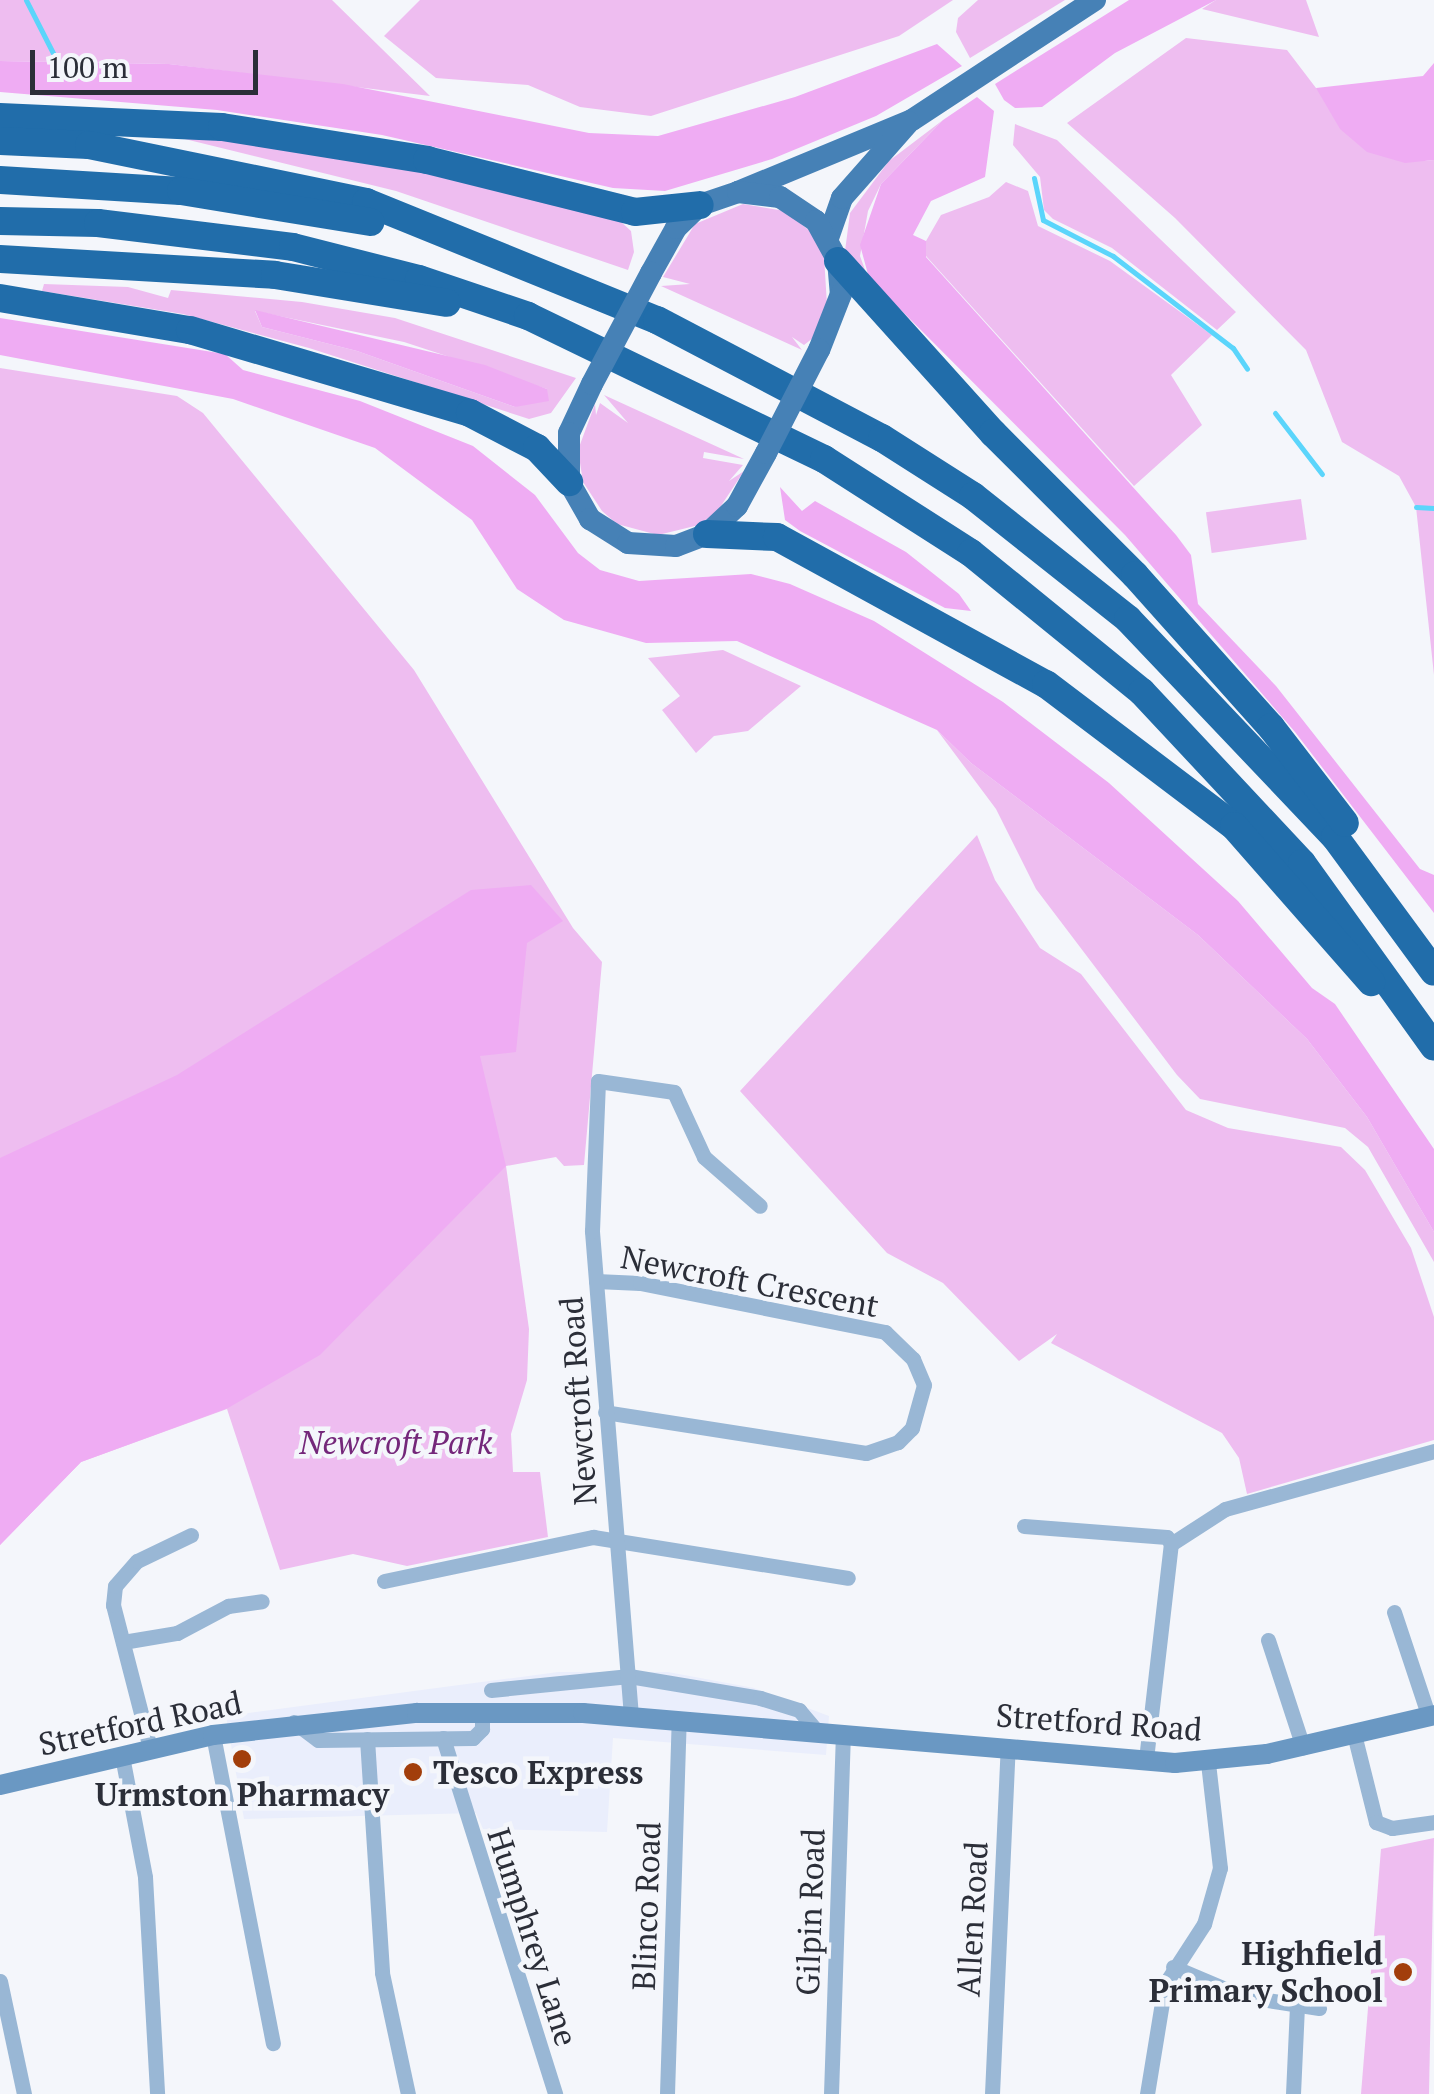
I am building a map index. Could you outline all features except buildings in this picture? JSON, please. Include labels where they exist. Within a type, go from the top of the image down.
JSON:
[{"type":"highway","points":[[0,118],[222,127],[427,160],[635,212],[700,205]]},
{"type":"highway","points":[[0,141],[89,145],[366,202],[532,266],[768,373],[882,438],[1044,551],[1128,619],[1249,740],[1335,837],[1429,964]]},
{"type":"highway","points":[[0,180],[95,182],[302,207],[428,234],[532,266]]},
{"type":"highway","points":[[0,222],[98,222],[293,247],[528,316],[824,459],[1060,620],[1181,730],[1302,863],[1434,1047]]},
{"type":"highway","points":[[833,249],[1271,727],[1392,883],[1429,964]]},
{"type":"highway","points":[[0,259],[275,275],[528,316]]},
{"type":"highway","points":[[0,298],[190,330],[470,413],[537,448],[569,482]]},
{"type":"highway","points":[[707,534],[777,537],[1046,684],[1131,743],[1234,826],[1374,985],[1434,1068]]},
{"type":"main road","points":[[912,120],[842,198],[833,249],[841,294],[819,350],[737,506],[707,534],[676,546],[628,544],[590,519],[569,482],[568,432],[676,228],[700,205],[912,120],[1095,0]]},
{"type":"main road","points":[[738,192],[780,198],[802,208],[833,249]]},
{"type":"main road","name":"Stretford Road","points":[[0,1785],[213,1735],[294,1722],[459,1707],[482,1712],[631,1716],[815,1729],[1208,1762],[1303,1746],[1431,1716]]},
{"type":"street","name":"Newcroft Road","points":[[631,1716],[590,1183],[598,1081],[674,1092],[704,1157],[760,1206]]},
{"type":"street","name":"Newcroft Crescent","points":[[596,1280],[884,1332],[913,1359],[924,1385],[912,1428],[898,1442],[866,1453],[605,1412]]},
{"type":"street","points":[[1171,1544],[1225,1509],[1434,1451]]},
{"type":"street","points":[[1024,1526],[1166,1537],[1171,1544],[1146,1759]]},
{"type":"street","points":[[150,1748],[123,1642],[115,1586],[137,1560],[191,1535]]},
{"type":"street","points":[[384,1581],[593,1537],[848,1578]]},
{"type":"street","points":[[123,1642],[177,1633],[228,1606],[262,1601]]},
{"type":"street","points":[[1394,1612],[1431,1716]]},
{"type":"street","points":[[1268,1640],[1303,1746]]},
{"type":"street","name":"Stretford Road","points":[[491,1690],[630,1676],[760,1698],[799,1710],[815,1729]]},
{"type":"street","points":[[294,1722],[318,1740],[443,1738],[477,1736],[482,1712]]},
{"type":"street","name":"Blinco Road","points":[[667,2094],[679,1720]]},
{"type":"street","name":"Gilpin Road","points":[[831,2094],[843,1732]]},
{"type":"street","points":[[1354,1734],[1376,1822],[1392,1828],[1434,1822]]},
{"type":"street","points":[[213,1735],[273,2042]]},
{"type":"street","name":"Humphrey Lane","points":[[443,1738],[555,2094]]},
{"type":"street","points":[[367,1739],[382,1973],[408,2094]]},
{"type":"street","name":"Allen Road","points":[[992,2094],[1008,1746]]},
{"type":"street","points":[[122,1756],[145,1877],[157,2094]]},
{"type":"street","points":[[1148,2094],[1156,2014],[1173,1967],[1204,1924],[1220,1868],[1208,1762]]},
{"type":"street","points":[[1173,1967],[1242,1996],[1320,2008]]},
{"type":"street","points":[[0,1982],[24,2094]]},
{"type":"street","points":[[1293,2094],[1297,2007]]},
{"type":"shaded area","points":[[1129,0],[1216,0],[1115,53],[1042,107],[1015,108],[1004,100],[995,84]]},
{"type":"shaded area","points":[[937,44],[962,66],[876,116],[772,159],[665,191],[613,188],[382,135],[217,110],[0,92],[0,61],[169,64],[343,84],[589,133],[658,136],[795,97]]},
{"type":"shaded area","points":[[1434,63],[1434,160],[1405,163],[1367,152],[1340,129],[1316,88],[1423,76]]},
{"type":"shaded area","points":[[977,97],[994,111],[985,177],[931,201],[913,235],[926,241],[926,257],[1176,535],[1191,555],[1198,604],[1276,686],[1420,869],[1434,875],[1434,913],[1295,732],[1125,535],[890,299],[872,289],[860,245],[881,184],[943,120]]},
{"type":"shaded area","points":[[255,310],[485,365],[547,389],[549,401],[515,407],[357,351],[262,327]]},
{"type":"shaded area","points":[[0,318],[225,354],[243,370],[360,401],[473,446],[535,495],[578,553],[600,570],[639,581],[751,574],[790,584],[874,621],[1003,702],[1109,783],[1238,901],[1312,988],[1335,1004],[1434,1149],[1434,1232],[1367,1117],[1307,1039],[1198,935],[971,763],[937,730],[737,641],[646,643],[564,620],[517,589],[472,520],[375,448],[233,399],[0,355]]},
{"type":"shaded area","points":[[780,487],[802,511],[815,501],[906,552],[959,594],[971,611],[945,608],[800,531],[785,520]]},
{"type":"shaded area","points":[[531,885],[563,921],[527,943],[516,1052],[480,1056],[506,1166],[320,1355],[228,1408],[81,1462],[0,1545],[0,1158],[177,1075],[471,890]]},
{"type":"shaded area","points":[[558,1672],[668,1672],[754,1688],[829,1716],[826,1755],[613,1738],[607,1832],[483,1829],[476,1813],[244,1819],[226,1716]]},
{"type":"green space","points":[[0,0],[332,0],[430,96],[169,64],[0,61]]},
{"type":"green space","points":[[420,0],[953,0],[899,36],[651,116],[580,107],[528,85],[436,78],[384,36]]},
{"type":"green space","points":[[978,0],[1065,0],[970,58],[956,32],[958,18]]},
{"type":"green space","points":[[1216,0],[1306,0],[1319,37],[1202,9]]},
{"type":"green space","points":[[1186,38],[1287,50],[1316,88],[1424,161],[1434,160],[1434,675],[1416,507],[1399,476],[1342,442],[1306,350],[1175,218],[1067,123]]},
{"type":"green space","points":[[943,120],[881,184],[868,211],[860,256],[872,289],[845,251],[850,213],[889,161]]},
{"type":"green space","points":[[1015,124],[1057,140],[1236,312],[1217,330],[1112,248],[1053,219],[1044,210],[1040,177],[1013,145]]},
{"type":"green space","points":[[140,128],[442,171],[619,220],[631,231],[634,252],[628,270],[396,191]]},
{"type":"green space","points":[[1006,182],[1028,191],[1038,226],[1110,261],[1212,335],[1171,375],[1202,425],[1134,486],[926,256],[926,241],[941,215],[989,197]]},
{"type":"green space","points":[[743,204],[785,211],[810,231],[824,256],[827,305],[813,338],[804,345],[792,337],[802,350],[661,286],[690,284],[663,277],[695,224]]},
{"type":"green space","points":[[44,284],[128,287],[168,298],[171,290],[302,302],[395,318],[576,378],[551,413],[529,419],[309,348],[183,314],[42,291]],"holes":[[[255,311],[404,342],[547,389],[515,407],[357,351],[262,327]]]},
{"type":"green space","name":"Newcroft Park","points":[[0,368],[177,396],[203,413],[414,670],[573,928],[602,962],[584,1165],[564,1166],[556,1157],[506,1166],[529,1329],[527,1380],[511,1434],[513,1472],[540,1472],[548,1537],[407,1566],[353,1554],[280,1570],[227,1409],[81,1462],[0,1545]]},
{"type":"green space","points":[[604,395],[744,459],[704,452],[703,458],[743,465],[729,481],[744,471],[717,512],[699,525],[658,535],[617,524],[602,511],[583,482],[578,450],[595,404],[596,415],[600,403],[628,423]]},
{"type":"green space","points":[[1301,499],[1307,540],[1212,553],[1206,512]]},
{"type":"green space","points":[[723,650],[801,686],[748,731],[714,736],[696,753],[662,710],[680,696],[648,658]]},
{"type":"green space","points":[[937,730],[971,763],[1198,935],[1307,1039],[1367,1117],[1434,1232],[1434,1262],[1368,1147],[1345,1128],[1200,1099],[1177,1075],[1036,889],[996,809]]},
{"type":"green space","points":[[977,835],[995,880],[1040,948],[1081,974],[1186,1110],[1228,1128],[1341,1147],[1365,1170],[1411,1248],[1434,1317],[1434,1440],[1247,1494],[1239,1458],[1222,1433],[1051,1343],[1057,1334],[1019,1361],[943,1283],[887,1253],[740,1091]]},
{"type":"green space","name":"Highfield Primary School","points":[[1434,1838],[1429,2094],[1361,2094],[1381,1849]]},
{"type":"waterway","points":[[26,0],[54,55]]},
{"type":"waterway","points":[[1034,178],[1043,220],[1113,256],[1233,348],[1247,369]]},
{"type":"waterway","points":[[1275,413],[1322,474]]},
{"type":"waterway","points":[[1416,507],[1434,508]]},
{"type":"place","name":"Urmston Pharmacy","points":[[242,1759]]},
{"type":"place","name":"Tesco Express","points":[[413,1772]]},
{"type":"place","name":"Highfield Primary School","points":[[1403,1972]]}]
